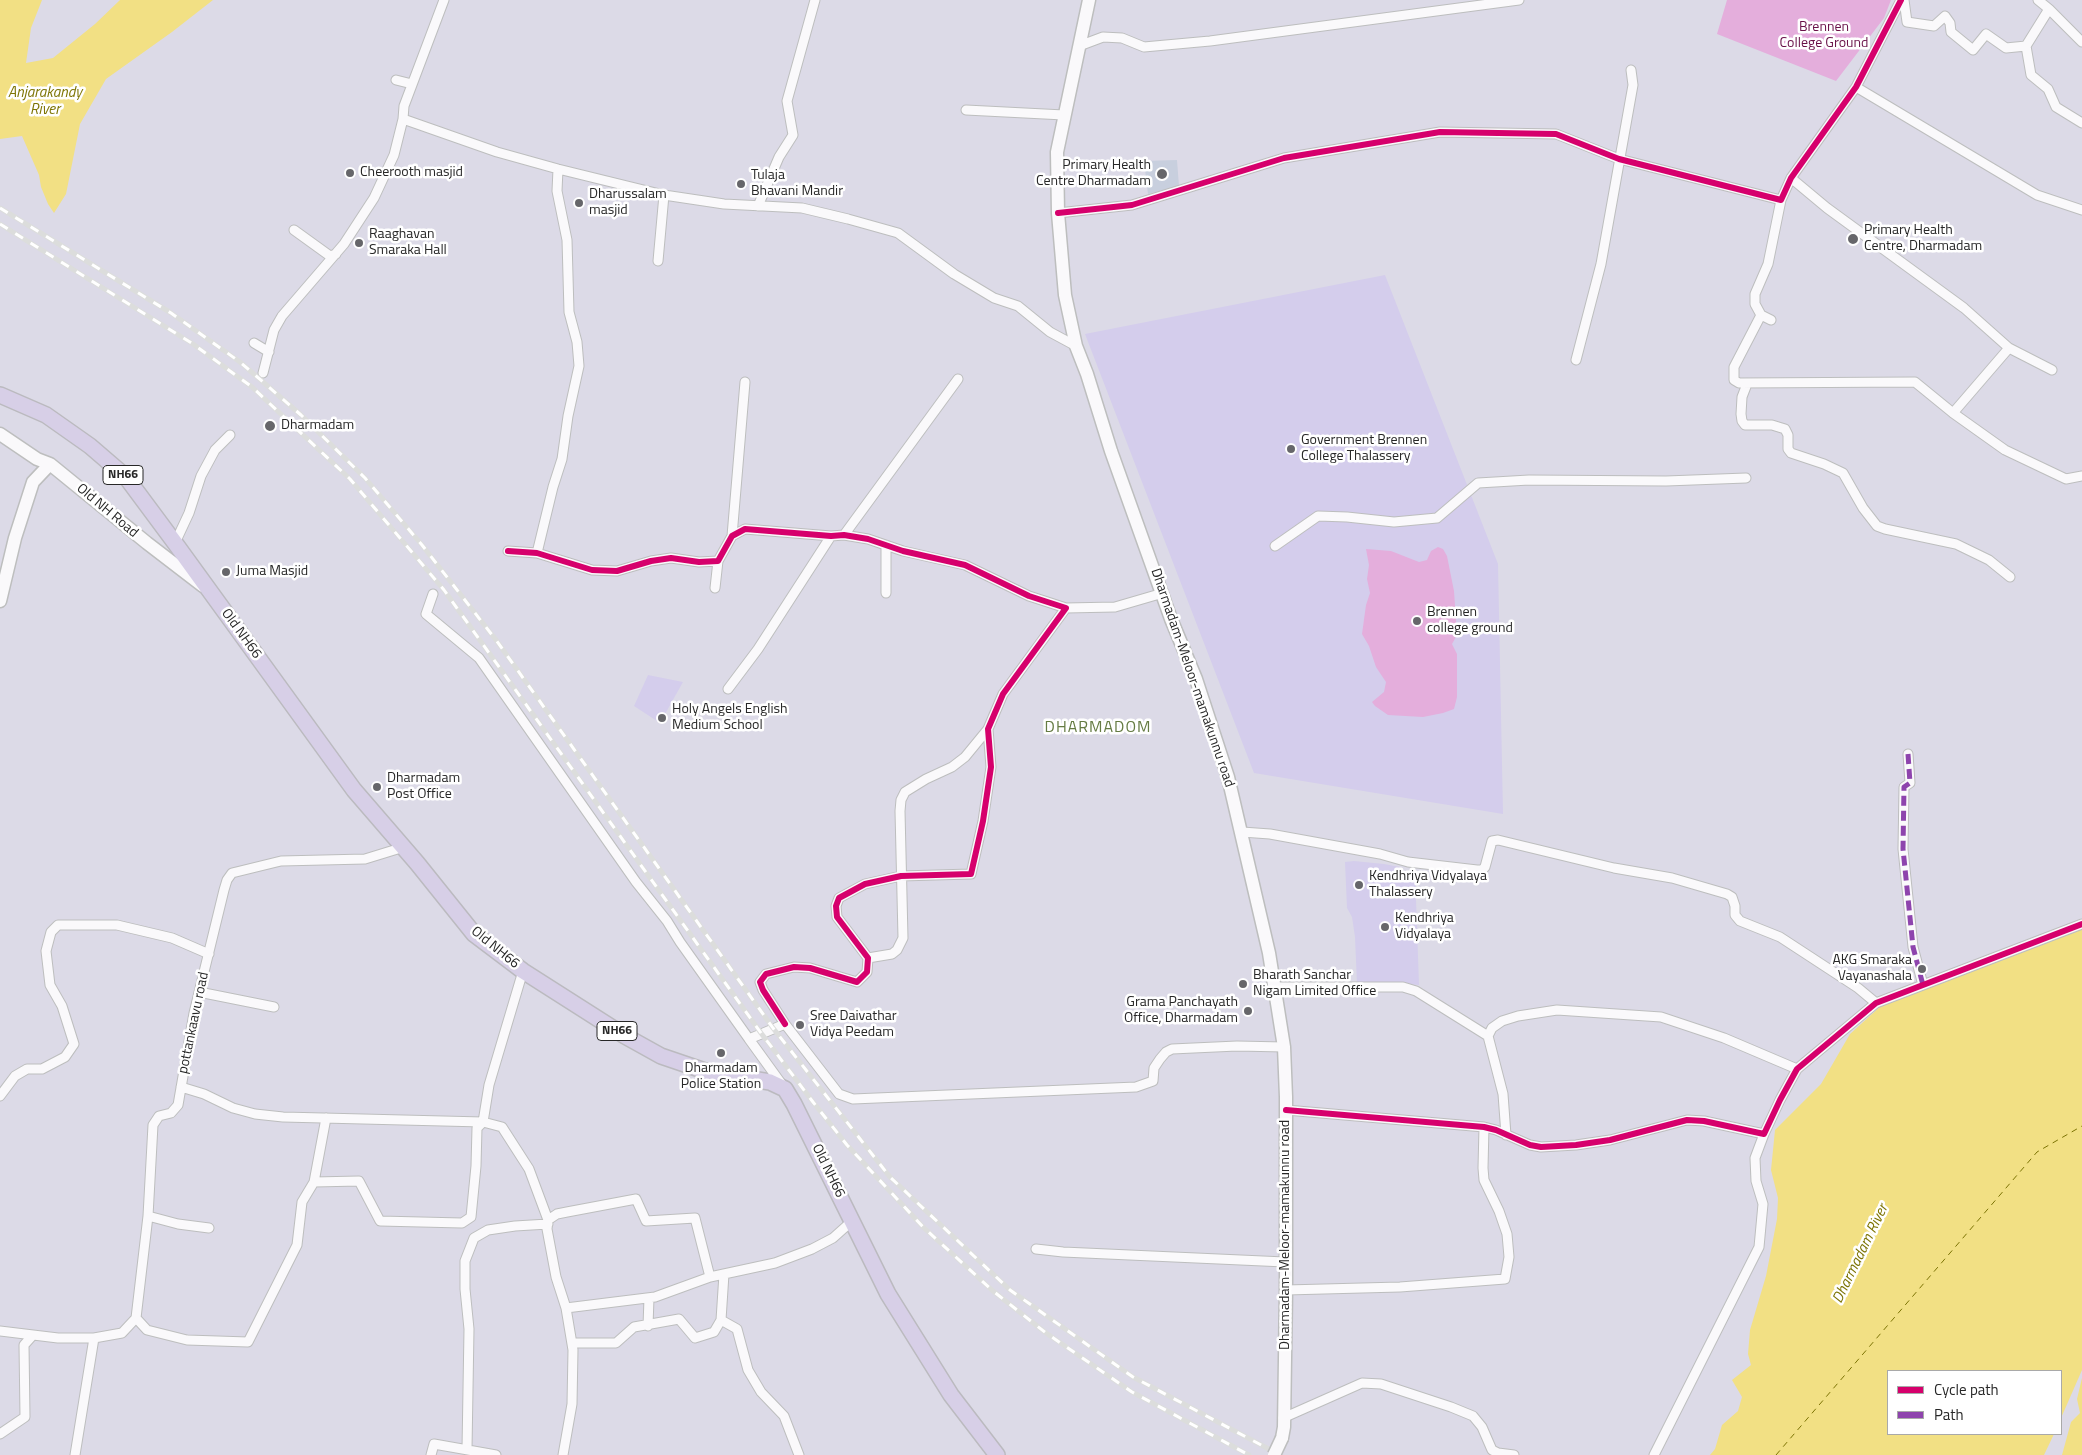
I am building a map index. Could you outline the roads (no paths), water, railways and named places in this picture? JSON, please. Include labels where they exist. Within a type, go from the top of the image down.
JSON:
[{"type":"main road","name":"Dharmadam-Meloor-mamakunnu road","points":[[1089,0],[1057,152],[1058,213],[1066,295],[1076,346],[1087,374],[1111,451],[1171,619],[1196,679],[1228,777],[1242,832],[1275,987],[1284,1047],[1286,1290],[1283,1418],[1282,1438],[1274,1455]]},
{"type":"main road","name":"Old NH66","points":[[0,395],[46,415],[90,446],[126,477],[354,790],[404,847],[474,934],[523,971],[625,1036],[661,1056],[708,1072],[770,1082],[785,1089],[888,1294],[952,1395],[992,1453]]},
{"type":"main road","name":"Old NH Road","points":[[0,434],[37,459],[50,464],[211,592]]},
{"type":"main road","points":[[0,601],[15,538],[33,482],[50,464]]},
{"type":"street","points":[[263,373],[274,330],[282,316],[336,254],[374,198],[394,154],[403,119],[404,106],[444,0]]},
{"type":"street","points":[[758,206],[779,157],[793,135],[787,101],[815,0]]},
{"type":"street","points":[[1078,46],[1103,37],[1122,38],[1144,47],[1200,42],[1445,4],[1519,0]]},
{"type":"street","points":[[1903,0],[1906,22],[1934,26],[1945,16],[1950,24],[1951,32],[1973,50],[1986,34],[2006,48],[2026,46]]},
{"type":"street","points":[[1771,320],[1761,315],[1754,304],[1755,294],[1768,264],[1781,200],[1790,178],[1856,87],[1903,0]]},
{"type":"street","points":[[2038,0],[2082,42]]},
{"type":"street","points":[[2049,9],[2026,46],[2032,75],[2048,89],[2056,107],[2082,123]]},
{"type":"street","points":[[1576,360],[1601,264],[1633,85],[1631,70]]},
{"type":"street","points":[[396,80],[412,84]]},
{"type":"street","points":[[1856,87],[2037,195],[2082,210]]},
{"type":"street","points":[[966,110],[1064,115]]},
{"type":"street","points":[[403,119],[497,152],[664,195],[724,204],[802,208],[898,233],[954,274],[994,298],[1018,306],[1050,332],[1076,346]]},
{"type":"street","points":[[1058,213],[1132,205],[1284,158],[1440,132],[1556,134],[1619,159],[1781,200]]},
{"type":"street","points":[[537,553],[553,487],[562,459],[578,366],[577,342],[569,312],[567,240],[557,192],[558,169]]},
{"type":"street","points":[[1790,178],[1827,208],[1964,308],[2009,348],[2052,370]]},
{"type":"street","points":[[658,262],[664,195]]},
{"type":"street","points":[[294,230],[330,256],[336,254]]},
{"type":"street","points":[[1761,315],[1734,366],[1734,380],[1747,384],[1915,382],[1953,414],[2005,450],[2066,479],[2082,476]]},
{"type":"street","points":[[254,343],[269,352]]},
{"type":"street","points":[[1953,414],[2009,348]]},
{"type":"street","points":[[844,535],[958,379]]},
{"type":"street","points":[[732,536],[745,382]]},
{"type":"street","points":[[1747,384],[1742,398],[1741,414],[1745,425],[1772,425],[1785,429],[1788,436],[1788,449],[1792,453],[1824,464],[1843,474],[1877,526],[1956,544],[1990,560],[2010,577]]},
{"type":"street","points":[[175,543],[201,476],[215,450],[230,435]]},
{"type":"street","points":[[1275,546],[1318,516],[1394,522],[1438,518],[1478,484],[1530,480],[1666,481],[1746,478]]},
{"type":"street","points":[[715,588],[718,561],[732,536],[737,531],[753,528],[831,536],[844,535],[868,539],[903,551],[965,565],[1029,596],[1066,608],[1114,607],[1163,593]]},
{"type":"street","points":[[728,689],[758,650],[831,536]]},
{"type":"street","points":[[886,544],[886,593]]},
{"type":"street","points":[[508,551],[537,553],[592,570],[617,571],[671,558],[699,562],[718,561]]},
{"type":"street","points":[[433,594],[426,614],[479,658],[636,882],[667,921],[785,1089]]},
{"type":"street","points":[[868,958],[892,954],[901,944],[903,938],[900,811],[901,800],[905,792],[926,779],[952,767],[965,757],[988,729],[1003,694],[1066,608]]},
{"type":"street","points":[[988,729],[991,767],[983,821],[971,874],[901,876],[866,884],[839,898],[836,906],[837,917],[868,958],[867,972],[857,982],[810,968],[794,967],[777,970],[762,977],[760,982],[763,990],[785,1024],[838,1094],[853,1099],[1136,1087],[1153,1081],[1154,1068],[1166,1052],[1172,1049],[1237,1046],[1284,1047]]},
{"type":"street","points":[[1908,754],[1910,783],[1904,787],[1903,849],[1913,947],[1923,985]]},
{"type":"street","points":[[1242,832],[1270,834],[1380,854],[1408,862],[1477,870],[1482,870],[1485,867],[1492,841],[1498,840],[1614,868],[1672,878],[1732,897],[1735,915],[1740,921],[1780,937],[1858,988],[1876,1003]]},
{"type":"street","name":"pottankaavu road","points":[[136,1318],[148,1216],[153,1124],[158,1116],[171,1112],[178,1105],[180,1086],[199,992],[227,880],[232,873],[281,861],[365,860],[404,847]]},
{"type":"street","points":[[1654,1455],[1758,1247],[1763,1204],[1756,1181],[1755,1158],[1780,1100],[1797,1069],[1876,1003],[2082,924]]},
{"type":"street","points":[[0,1096],[15,1076],[27,1069],[42,1069],[65,1057],[74,1044],[62,1006],[50,984],[46,951],[51,932],[58,925],[117,926],[172,938],[210,954]]},
{"type":"street","points":[[314,1182],[359,1181],[380,1221],[462,1223],[471,1217],[476,1166],[477,1128],[482,1122],[490,1085],[523,971]]},
{"type":"street","points":[[1275,987],[1403,987],[1416,991],[1488,1036]]},
{"type":"street","points":[[199,992],[274,1007]]},
{"type":"street","points":[[1506,1135],[1503,1094],[1488,1036],[1492,1028],[1502,1021],[1518,1016],[1557,1010],[1662,1017],[1732,1041],[1797,1069]]},
{"type":"street","points":[[749,1039],[785,1024]]},
{"type":"street","points":[[180,1086],[204,1094],[233,1108],[255,1114],[283,1117],[482,1122],[502,1127],[529,1169],[548,1222],[556,1277],[566,1308],[572,1343],[572,1404],[563,1455]]},
{"type":"street","points":[[1286,1110],[1484,1127],[1496,1130],[1530,1145],[1556,1147],[1610,1140],[1687,1120],[1697,1120],[1764,1134]]},
{"type":"street","points":[[0,1331],[58,1338],[94,1338],[122,1332],[136,1318],[147,1330],[188,1340],[248,1342],[297,1245],[302,1202],[314,1182],[326,1118]]},
{"type":"street","points":[[1286,1290],[1400,1288],[1505,1279],[1509,1257],[1506,1234],[1499,1211],[1484,1180],[1484,1127]]},
{"type":"street","points":[[467,1449],[469,1329],[465,1290],[465,1261],[474,1238],[488,1230],[548,1222],[557,1214],[636,1199],[646,1221],[695,1218],[710,1278]]},
{"type":"street","points":[[148,1216],[178,1224],[209,1228]]},
{"type":"street","points":[[566,1308],[649,1298],[724,1274],[775,1263],[812,1250],[833,1238],[852,1221]]},
{"type":"street","points":[[1036,1249],[1063,1252],[1286,1262]]},
{"type":"street","points":[[572,1343],[616,1343],[634,1327],[679,1320],[695,1338],[714,1332],[721,1320],[724,1274]]},
{"type":"street","points":[[648,1326],[649,1298]]},
{"type":"street","points":[[721,1320],[737,1330],[748,1370],[761,1392],[784,1416],[799,1455]]},
{"type":"street","points":[[0,1434],[25,1417],[24,1345],[33,1336]]},
{"type":"street","points":[[75,1455],[94,1338]]},
{"type":"street","points":[[1283,1418],[1362,1383],[1381,1384],[1473,1416],[1482,1427],[1492,1450],[1498,1453],[1514,1455]]},
{"type":"street","points":[[430,1455],[434,1444],[467,1449],[483,1455],[496,1455]]},
{"type":"water","name":"Anjarakandy River","points":[[0,0],[42,0],[31,28],[26,63],[53,58],[95,24],[120,0],[213,0],[106,79],[80,124],[66,194],[54,213],[48,204],[41,187],[39,175],[22,136],[0,139]]},
{"type":"water","name":"Dharmadam River","points":[[2082,929],[2082,1370],[2062,1416],[2062,1370],[1887,1370],[1887,1435],[2054,1435],[2044,1455],[1710,1455],[1715,1449],[1722,1425],[1738,1411],[1742,1397],[1732,1380],[1751,1365],[1748,1354],[1750,1330],[1766,1276],[1777,1219],[1778,1198],[1771,1170],[1775,1130],[1821,1084],[1850,1034],[1883,1004]]},
{"type":"water","points":[[2082,1378],[2082,1455],[2062,1455],[2071,1422],[2080,1413],[2077,1399]]},
{"type":"railway","points":[[0,208],[171,313],[240,362],[301,415],[365,478],[422,545],[496,640],[773,1028],[890,1177],[1010,1290],[1133,1377],[1280,1455]]},
{"type":"railway","points":[[0,224],[193,344],[252,387],[350,479],[444,590],[761,1033],[813,1102],[847,1145],[923,1227],[993,1291],[1046,1333],[1132,1392],[1249,1455]]},
{"type":"place","name":"Cheerooth masjid","points":[[350,173]]},
{"type":"place","name":"Primary Health Centre Dharmadam","points":[[1162,174]]},
{"type":"place","name":"Tulaja Bhavani Mandir","points":[[741,184]]},
{"type":"place","name":"Dharussalam masjid","points":[[579,203]]},
{"type":"place","name":"Primary Health Centre, Dharmadam","points":[[1853,239]]},
{"type":"place","name":"Raaghavan Smaraka Hall","points":[[359,243]]},
{"type":"place","name":"Dharmadam","points":[[270,426]]},
{"type":"place","name":"Government Brennen College Thalassery","points":[[1291,449]]},
{"type":"place","name":"Juma Masjid","points":[[226,572]]},
{"type":"place","name":"Brennen college ground","points":[[1417,621]]},
{"type":"place","name":"Holy Angels English Medium School","points":[[662,718]]},
{"type":"place","name":"Dharmadam Post Office","points":[[377,787]]},
{"type":"place","name":"Kendhriya Vidyalaya Thalassery","points":[[1359,885]]},
{"type":"place","name":"Kendhriya Vidyalaya","points":[[1385,927]]},
{"type":"place","name":"AKG Smaraka Vayanashala","points":[[1922,969]]},
{"type":"place","name":"Bharath Sanchar Nigam Limited Office","points":[[1243,984]]},
{"type":"place","name":"Grama Panchayath Office, Dharmadam","points":[[1248,1011]]},
{"type":"place","name":"Sree Daivathar Vidya Peedam","points":[[800,1025]]},
{"type":"place","name":"Dharmadam Police Station","points":[[721,1053]]},
{"type":"district","name":"DHARMADOM","points":[[1098,728]]},
{"type":"park label","name":"Brennen College Ground","points":[[1824,36]]}]
